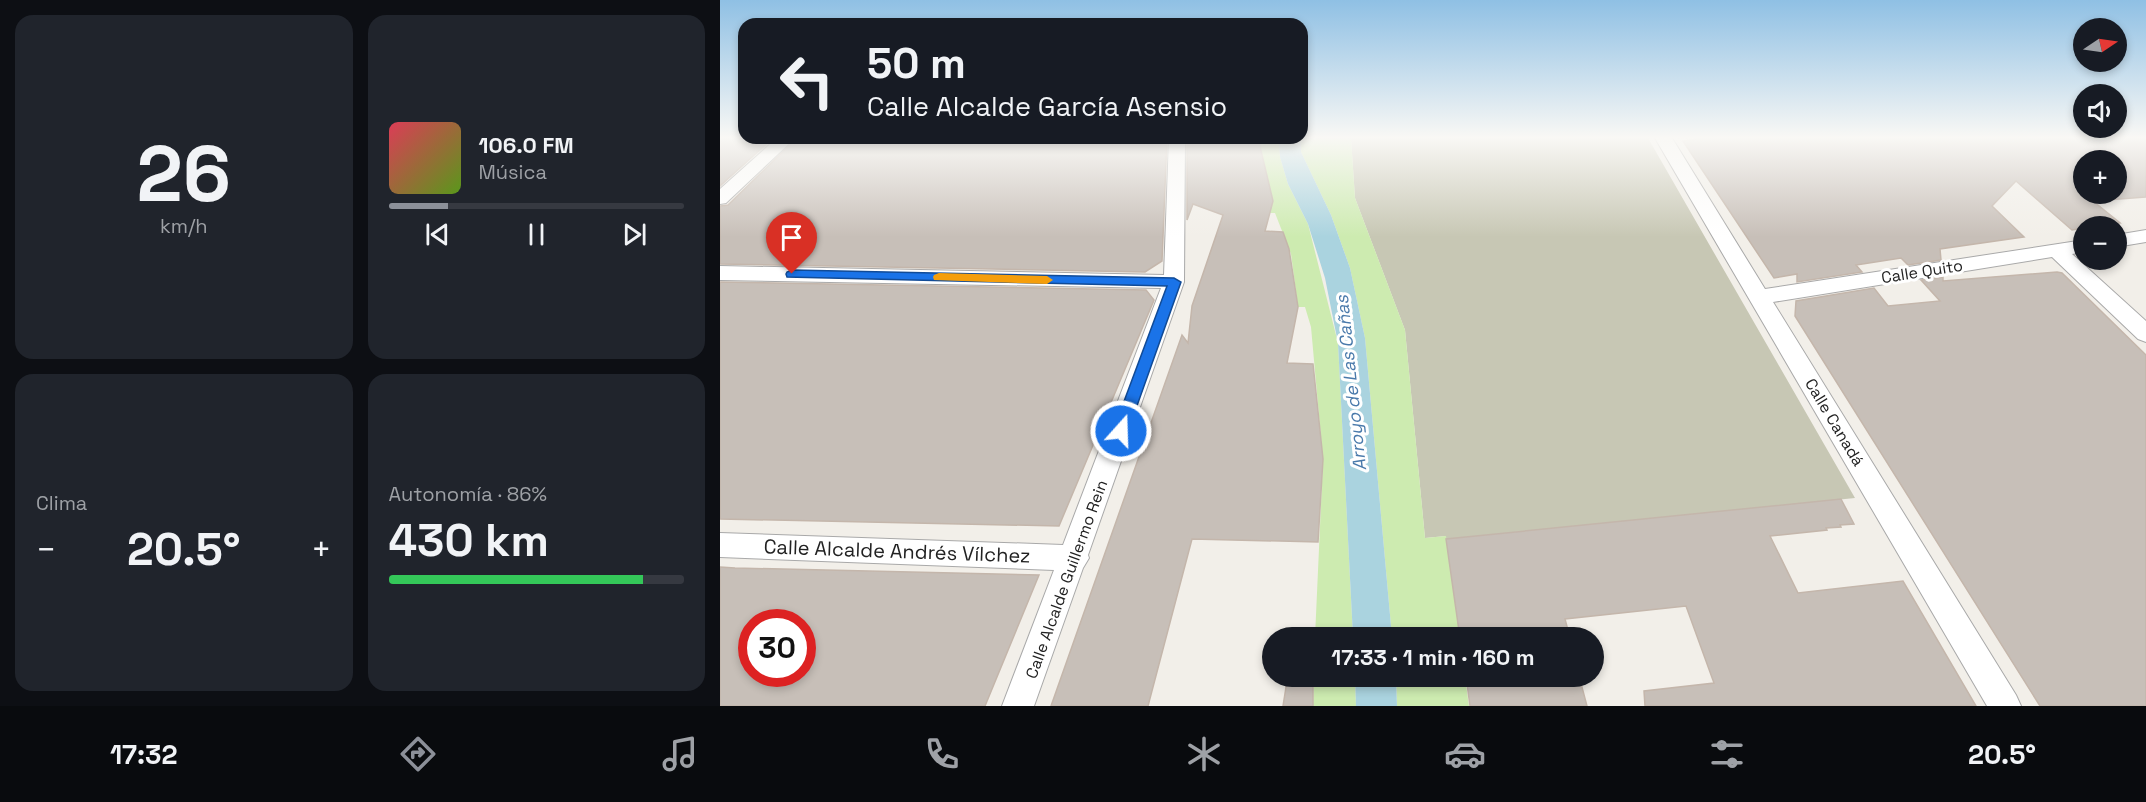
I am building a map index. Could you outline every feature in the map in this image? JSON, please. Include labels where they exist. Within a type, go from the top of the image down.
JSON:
[{"type":"street","points":[[720,198],[750,171]]},
{"type":"street","name":"Calle Alcalde Guillermo Rein","points":[[1018,706],[1075,558],[1174,282],[1176,171]]},
{"type":"street","name":"Calle Canadá","points":[[1683,171],[2005,706]]},
{"type":"street","points":[[2127,239],[2146,236]]},
{"type":"street","name":"Calle Quito","points":[[1760,297],[2073,248]]},
{"type":"street","points":[[2056,250],[2146,334]]},
{"type":"street","points":[[720,273],[1174,282]]},
{"type":"street","name":"Calle Alcalde Andrés Vílchez","points":[[720,545],[1075,558]]},
{"type":"shaded area","points":[[1353,171],[1667,171],[1855,498],[1446,539],[1446,536],[1425,538],[1405,330],[1355,198]]},
{"type":"green space","points":[[1258,171],[1284,171],[1288,184],[1308,224],[1338,343],[1352,627],[1315,627],[1323,460],[1311,327],[1305,307],[1298,307],[1291,254],[1275,213],[1268,213]]},
{"type":"green space","points":[[1310,171],[1353,171],[1355,198],[1405,330],[1425,538],[1446,536],[1459,627],[1391,627],[1365,338],[1350,268],[1331,215]]},
{"type":"green space","points":[[1314,687],[1355,687],[1356,706],[1313,706]]},
{"type":"green space","points":[[1396,687],[1466,687],[1469,706],[1397,706]]},
{"type":"water","name":"Arroyo de Las Cañas","points":[[1284,171],[1310,171],[1331,215],[1350,268],[1365,338],[1391,627],[1352,627],[1338,343],[1325,278],[1308,224],[1288,184]]},
{"type":"water","points":[[1355,687],[1396,687],[1397,706],[1356,706]]},
{"type":"building","points":[[720,171],[737,171],[720,186]]},
{"type":"building","points":[[763,171],[1166,171],[1162,261],[1145,272],[720,264],[720,206],[728,205]]},
{"type":"building","points":[[1187,171],[1266,171],[1273,201],[1265,231],[1283,232],[1289,249],[1298,307],[1287,363],[1313,364],[1323,459],[1318,542],[1192,539],[1148,706],[1051,706],[1182,335],[1188,343],[1192,306],[1223,215],[1193,204],[1187,220]]},
{"type":"building","points":[[1703,171],[2073,171],[2073,204],[2097,204],[2111,216],[2073,216],[2072,230],[2016,181],[1992,206],[2024,237],[1940,249],[1941,260],[1908,265],[1901,258],[1856,265],[1862,272],[1797,282],[1797,274],[1774,278]]},
{"type":"building","points":[[2127,171],[2146,171],[2146,197],[2127,198]]},
{"type":"building","points":[[2062,273],[2146,355],[2146,706],[2040,706],[1795,316],[1796,301],[1874,288],[1888,306],[1940,301],[1921,280],[1943,277],[1943,281]]},
{"type":"building","points":[[720,282],[1146,290],[1154,300],[1059,526],[720,519]]},
{"type":"building","points":[[1841,499],[1854,524],[1826,528],[1827,530],[1770,536],[1798,593],[1903,581],[1976,706],[1645,706],[1644,691],[1714,683],[1686,606],[1565,619],[1567,627],[1458,627],[1446,539]]},
{"type":"building","points":[[720,567],[1039,575],[985,706],[720,706]]},
{"type":"building","points":[[1286,687],[1313,687],[1313,706],[1283,706]]},
{"type":"building","points":[[1467,687],[1582,687],[1587,706],[1470,706]]},
{"type":"slow traffic","points":[[939,277],[1047,280]]},
{"type":"route","points":[[792,274],[1174,282],[1121,431]]}]
